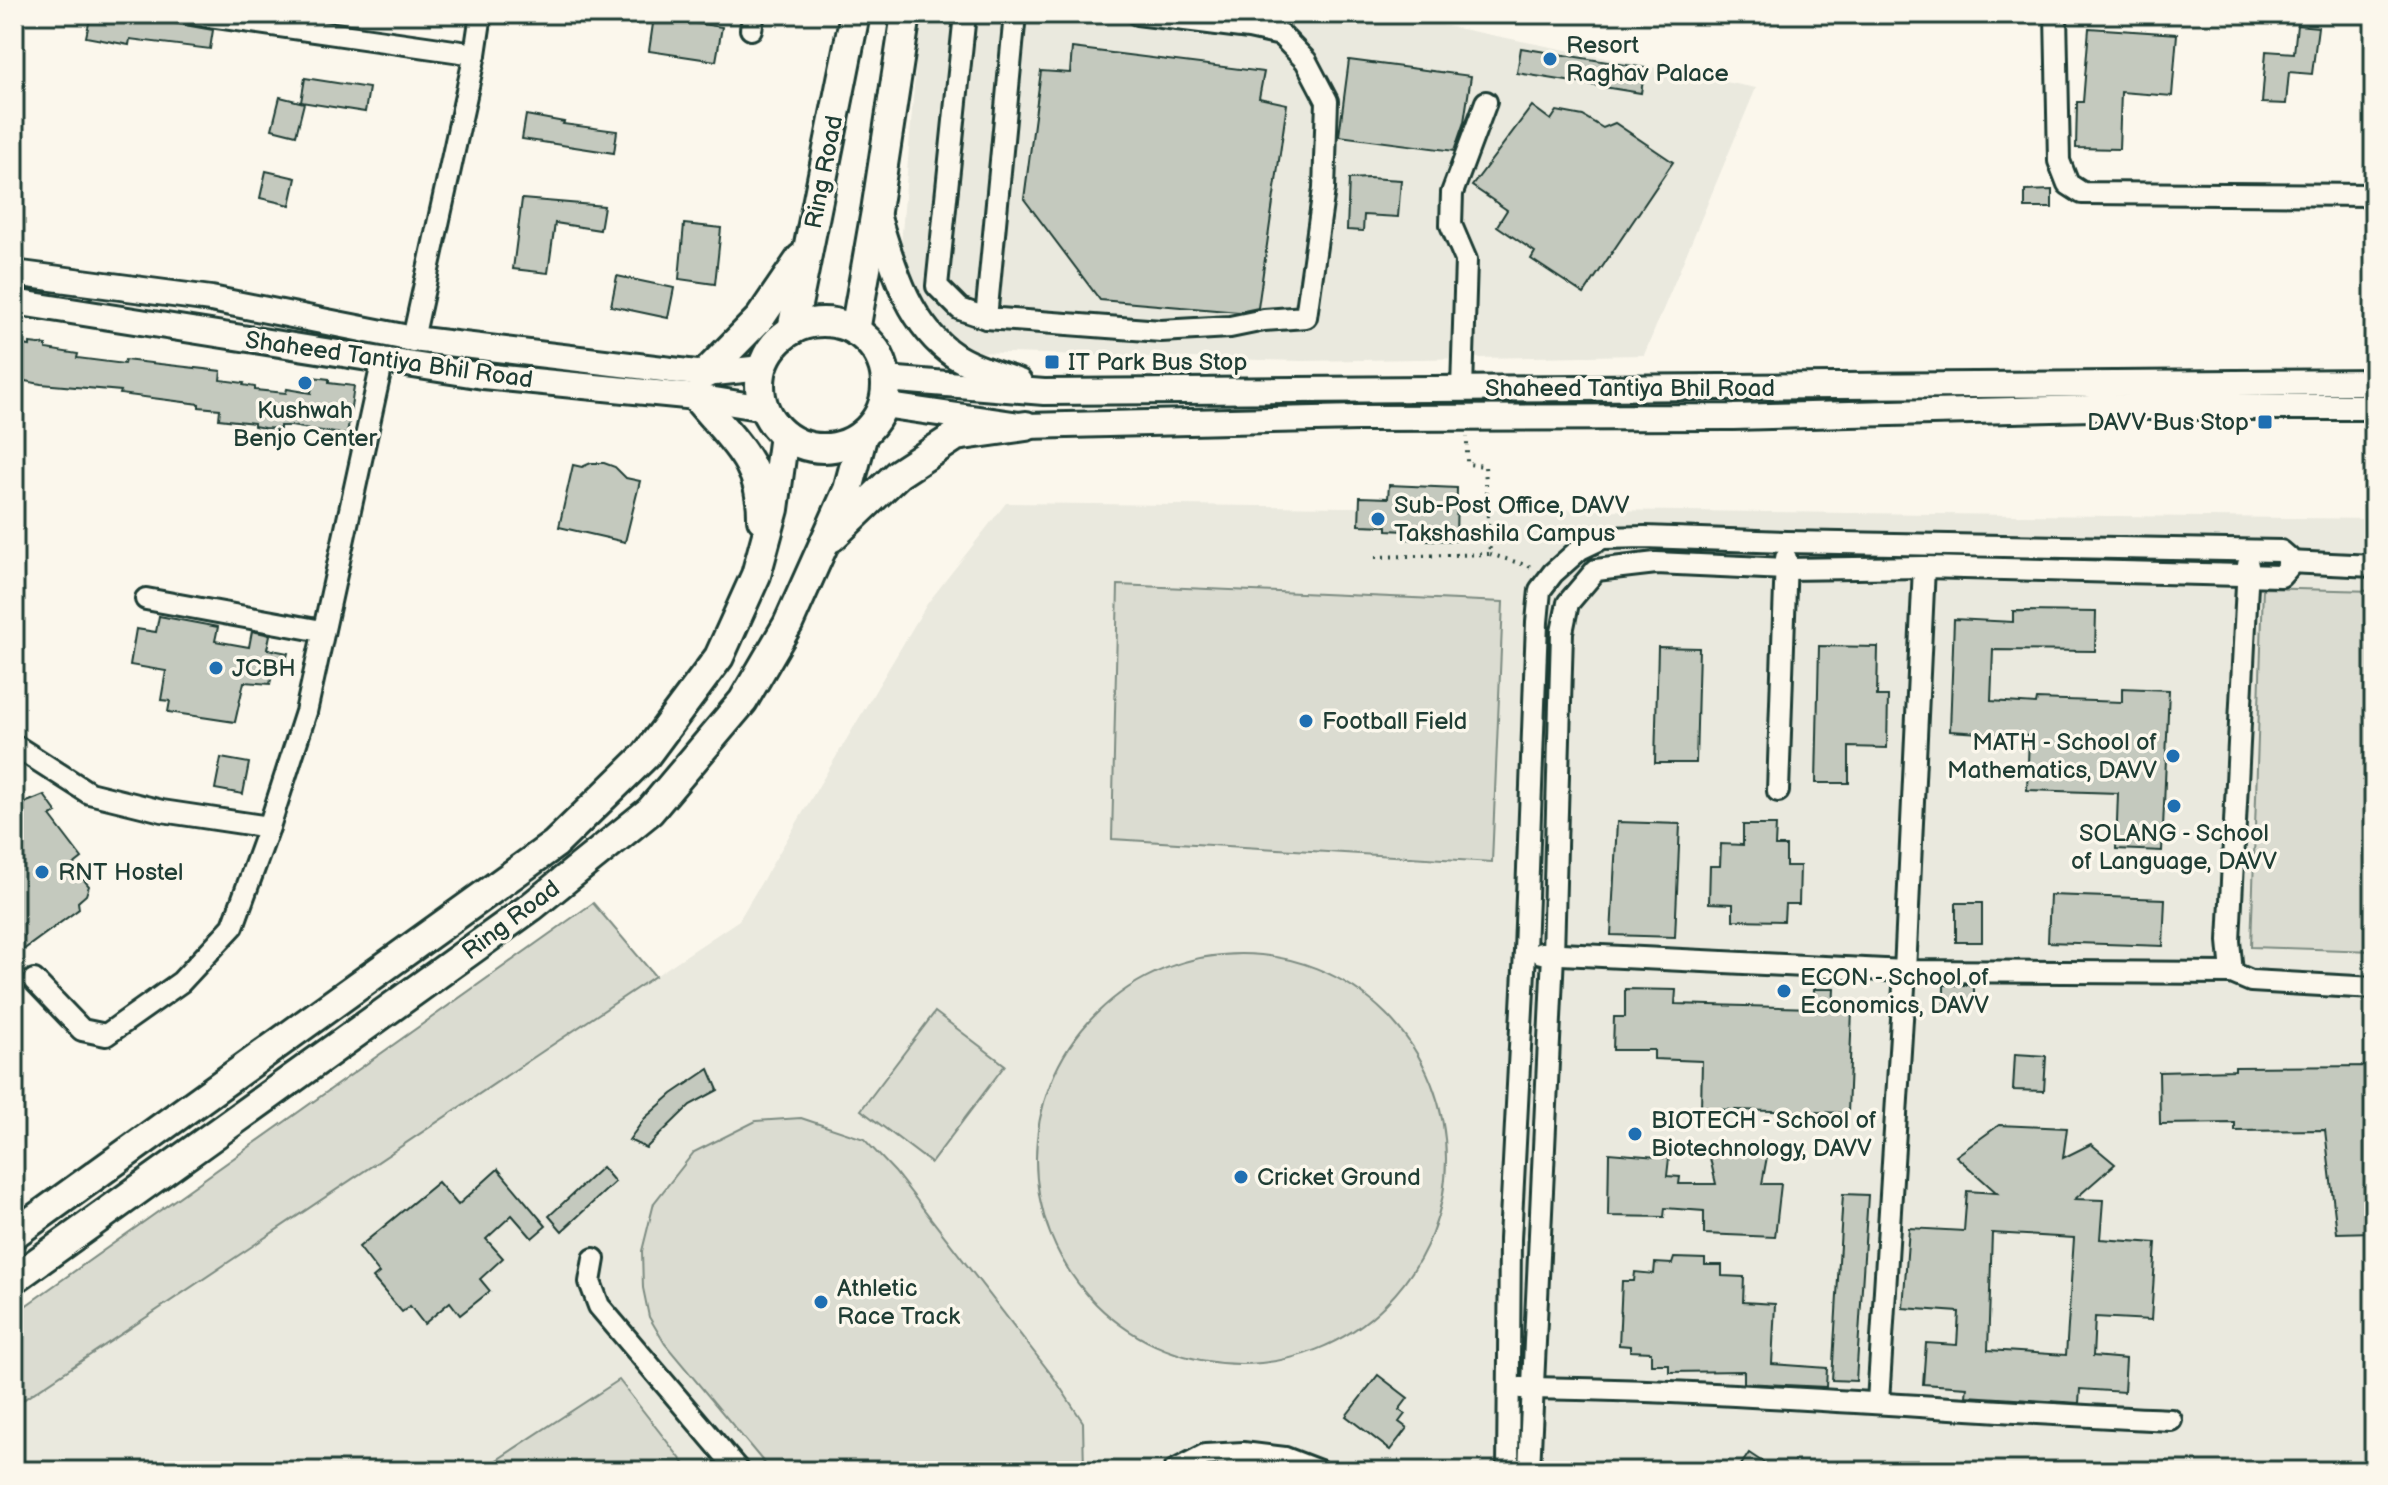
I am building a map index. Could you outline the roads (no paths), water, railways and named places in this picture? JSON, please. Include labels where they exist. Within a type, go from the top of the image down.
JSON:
[{"type":"highway","name":"Ring Road","points":[[792,330],[855,14]]},
{"type":"highway","points":[[855,331],[906,14]]},
{"type":"highway","points":[[646,755],[727,619],[749,567],[762,518],[762,492],[751,465],[701,385],[760,318],[811,241]]},
{"type":"highway","points":[[824,322],[840,324],[855,331],[876,351],[884,392],[871,426],[851,442],[824,448],[810,447],[784,435],[772,423],[764,408],[760,392],[762,368],[774,346],[792,330],[824,322]]},
{"type":"highway","points":[[823,545],[898,474],[956,436],[1026,426]]},
{"type":"highway","name":"Ring Road","points":[[14,1279],[531,907],[650,811],[743,701],[788,624],[848,490],[863,434]]},
{"type":"highway","name":"Ring Road","points":[[14,1234],[555,844],[646,755],[719,657],[756,575],[774,509],[784,435]]},
{"type":"main road","points":[[876,211],[896,276],[922,325],[956,356],[1044,392]]},
{"type":"main road","name":"Shaheed Tantiya Bhil Road","points":[[14,273],[211,299],[413,339],[701,385],[764,408]]},
{"type":"main road","name":"Shaheed Tantiya Bhil Road","points":[[14,302],[483,376],[701,385],[762,368]]},
{"type":"main road","name":"Shaheed Tantiya Bhil Road","points":[[884,392],[2374,382]]},
{"type":"main road","points":[[1462,389],[1466,419]]},
{"type":"main road","points":[[884,392],[1026,426],[1358,418],[1733,417],[2130,407],[2374,407]]},
{"type":"street","points":[[195,14],[475,54]]},
{"type":"street","points":[[413,339],[481,14]]},
{"type":"street","points":[[965,14],[937,286],[960,309],[986,318],[1161,331],[1230,327],[1264,320],[1306,317],[1324,189],[1327,101],[1306,61],[1281,35],[1137,14]]},
{"type":"street","points":[[986,318],[1015,14]]},
{"type":"street","points":[[2056,14],[2059,161],[2068,184],[2082,193],[2374,195]]},
{"type":"street","points":[[1462,389],[1466,260],[1451,225],[1452,193],[1486,102]]},
{"type":"street","points":[[34,980],[82,1030],[106,1035],[181,982],[233,926],[306,712],[383,359]]},
{"type":"street","points":[[1508,1471],[1510,1239],[1537,622],[1540,590],[1553,573],[1580,549],[1603,538],[2281,551],[2288,557],[2288,568],[2281,576],[1924,567],[1786,569],[1656,563],[1596,570],[1568,603],[1562,632],[1553,954],[1529,1471]]},
{"type":"street","points":[[1778,791],[1786,542]]},
{"type":"street","points":[[2232,973],[2229,941],[2249,549]]},
{"type":"street","points":[[2288,562],[2374,566]]},
{"type":"street","points":[[1878,1402],[1905,971],[1924,567]]},
{"type":"street","points":[[146,599],[322,631]]},
{"type":"street","points":[[14,745],[89,793],[162,811],[269,827]]},
{"type":"street","points":[[1525,951],[1905,971],[2232,973],[2251,981],[2374,988]]},
{"type":"street","points":[[594,1259],[590,1282],[599,1306],[739,1471]]},
{"type":"street","points":[[1509,1388],[1878,1402],[2021,1414],[2171,1420]]},
{"type":"street","points":[[1174,1471],[1205,1455],[1243,1453],[1285,1458],[1319,1471]]},
{"type":"place","name":"Resort Raghav Palace","points":[[1550,59]]},
{"type":"place","name":"IT Park Bus Stop","points":[[1052,362]]},
{"type":"place","name":"Kushwah Benjo Center","points":[[305,383]]},
{"type":"place","name":"DAVV Bus Stop","points":[[2265,422]]},
{"type":"place","name":"Sub-Post Office, DAVV Takshashila Campus","points":[[1378,519]]},
{"type":"place","name":"JCBH","points":[[216,668]]},
{"type":"place","name":"Football Field","points":[[1306,721]]},
{"type":"place","name":"MATH - School of Mathematics, DAVV","points":[[2173,756]]},
{"type":"place","name":"SOLANG - School of Language, DAVV","points":[[2174,806]]},
{"type":"place","name":"RNT Hostel","points":[[42,872]]},
{"type":"place","name":"ECON - School of Economics, DAVV","points":[[1784,991]]},
{"type":"place","name":"BIOTECH - School of Biotechnology, DAVV","points":[[1635,1134]]},
{"type":"place","name":"Cricket Ground","points":[[1241,1177]]},
{"type":"place","name":"Athletic Race Track","points":[[821,1302]]}]
